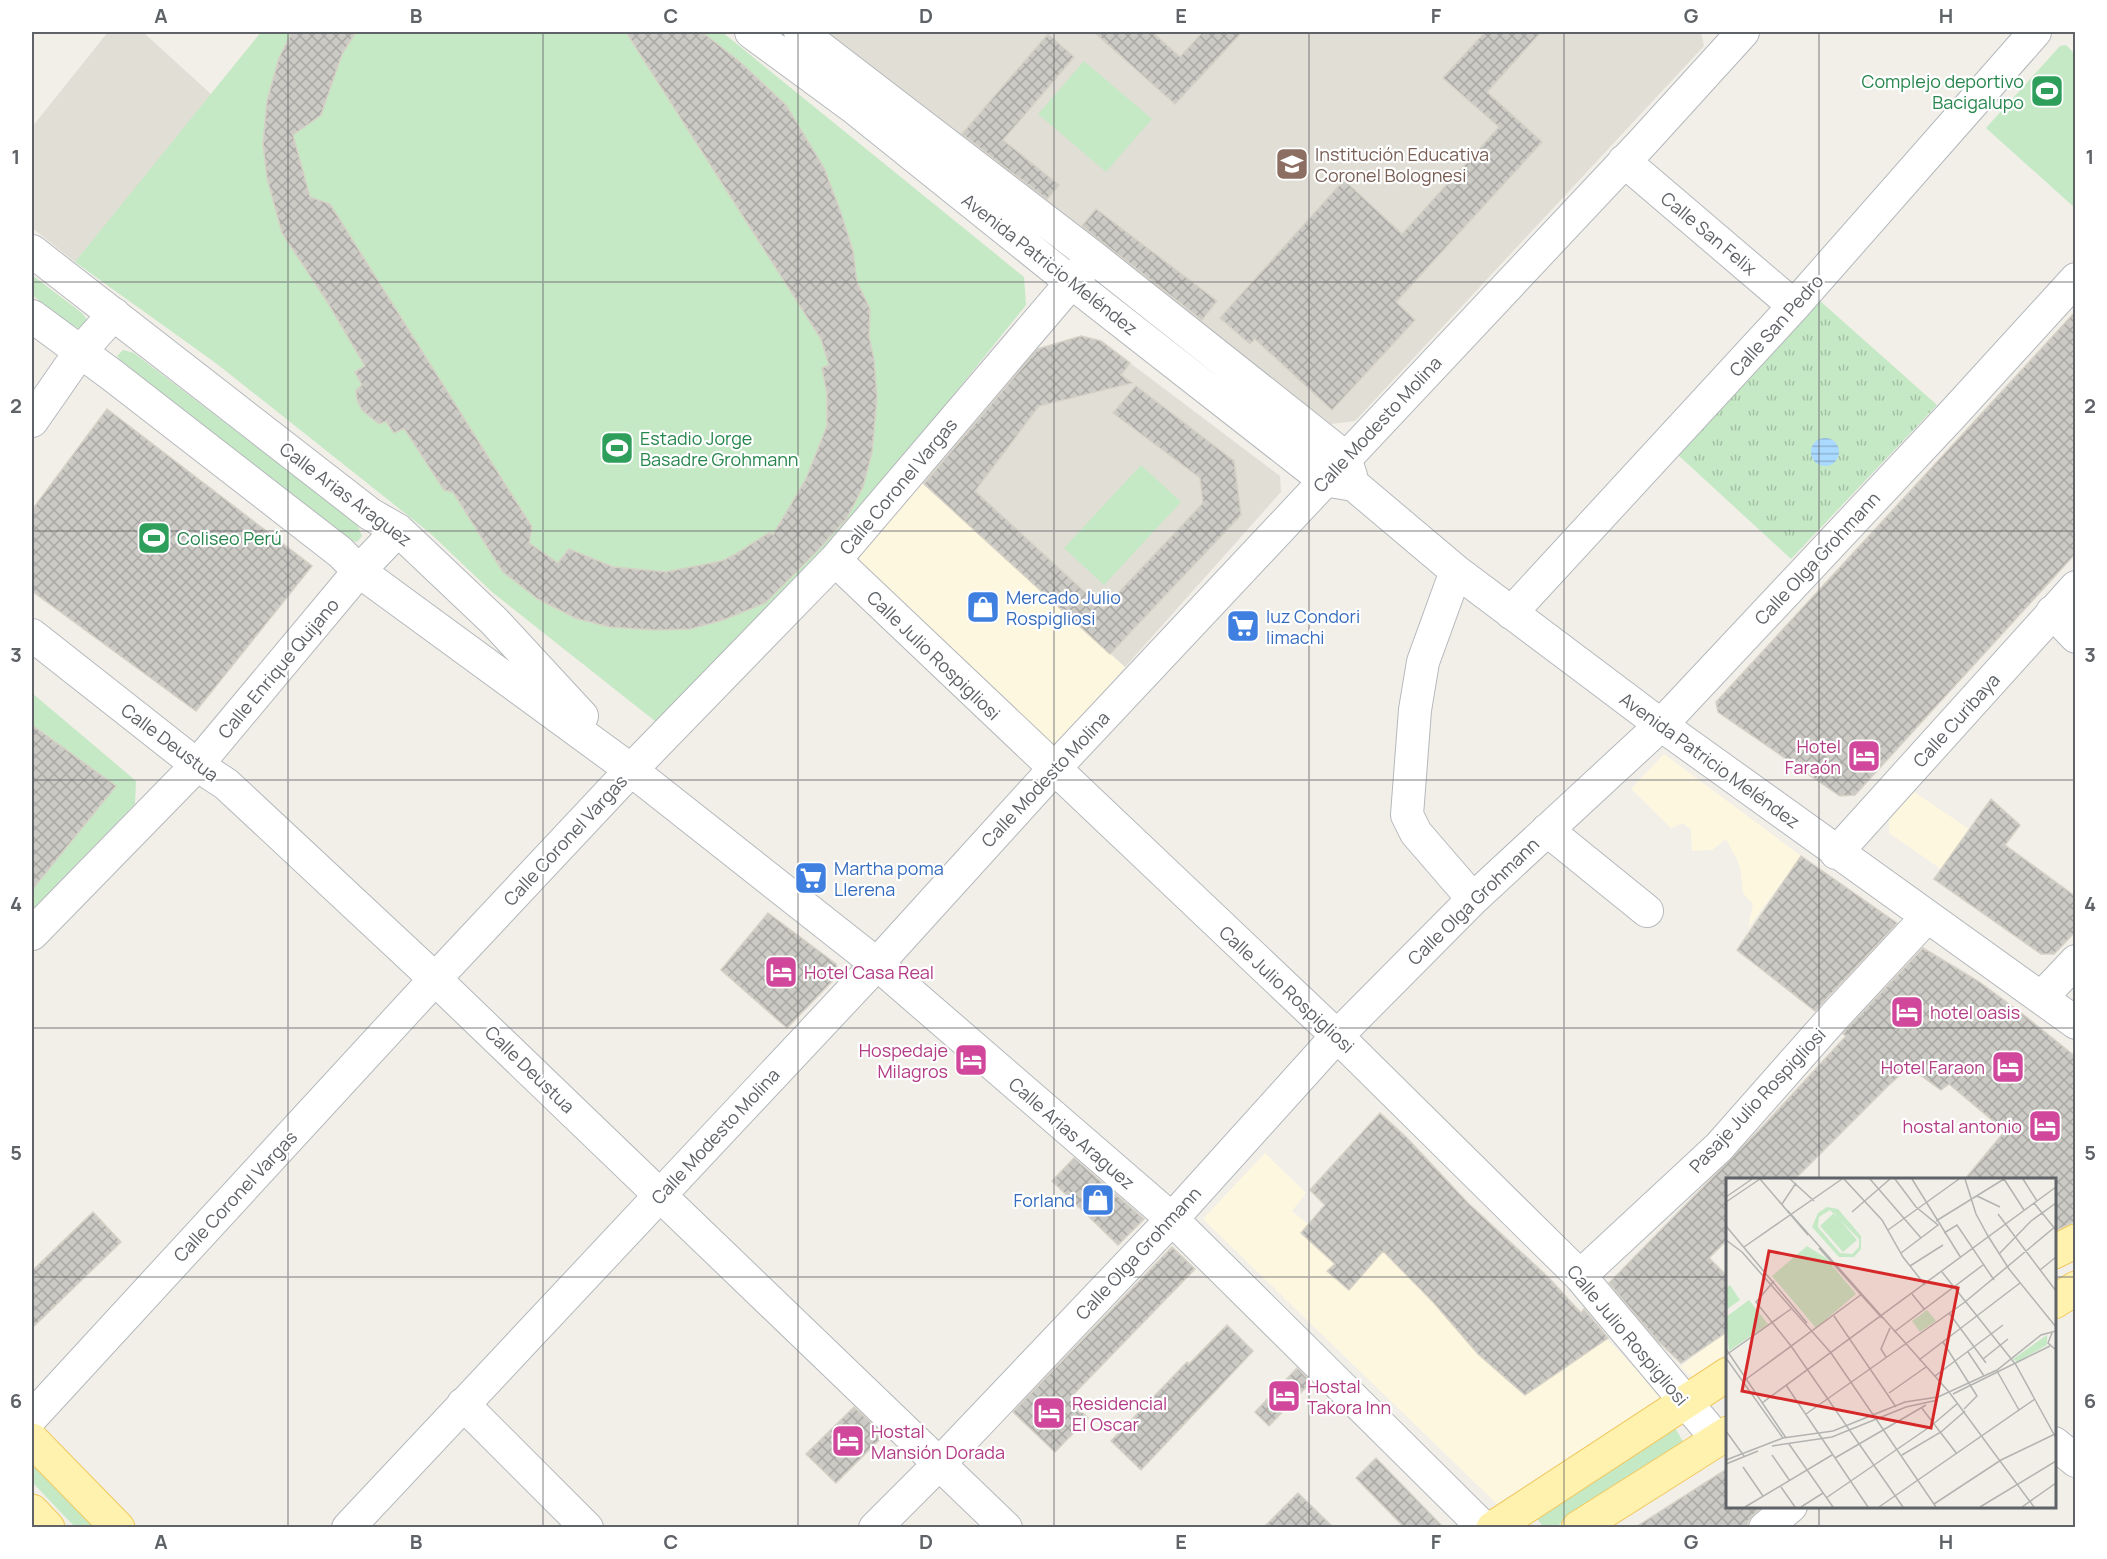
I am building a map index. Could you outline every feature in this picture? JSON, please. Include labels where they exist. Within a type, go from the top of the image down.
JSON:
[{"type":"main road","points":[[2056,1251],[2076,1241]]},
{"type":"main road","points":[[2056,1301],[2076,1288]]},
{"type":"main road","points":[[1492,1527],[1726,1375]]},
{"type":"main road","points":[[1578,1527],[1722,1436]]},
{"type":"main road","points":[[32,1440],[118,1527]]},
{"type":"main road","points":[[32,1511],[48,1527]]},
{"type":"street","name":"Avenida Patricio Meléndez","points":[[752,32],[853,107],[1071,282],[1341,474]]},
{"type":"street","name":"Avenida Patricio Meléndez","points":[[800,32],[1093,257],[1341,474],[1456,571],[1836,853],[2076,1023]]},
{"type":"street","name":"Calle Modesto Molina","points":[[348,1527],[877,964],[1054,769],[1341,474],[1742,32]]},
{"type":"street","name":"Calle San Pedro","points":[[1511,613],[1794,306],[2035,32]]},
{"type":"street","name":"Calle San Felix","points":[[1624,161],[1794,306]]},
{"type":"street","points":[[1007,231],[1029,207]]},
{"type":"street","name":"Calle Arias Araguez","points":[[32,251],[370,514],[398,530],[494,621],[631,770]]},
{"type":"street","name":"Calle Coronel Vargas","points":[[32,1417],[435,978],[631,770],[835,560],[1093,257]]},
{"type":"street","name":"Calle Olga Grohmann","points":[[875,1527],[939,1464],[1172,1219],[1337,1036],[1473,899],[1661,725],[2072,291]]},
{"type":"street","points":[[32,421],[80,352],[114,314]]},
{"type":"street","name":"Calle Arias Araguez","points":[[32,316],[340,552],[358,571],[631,770],[877,964],[1172,1219],[1484,1527]]},
{"type":"street","name":"Calle Enrique Quijano","points":[[32,934],[197,765],[358,571],[398,530]]},
{"type":"street","name":"Calle Julio Rospigliosi","points":[[835,560],[1337,1036],[1580,1276],[1686,1402],[1722,1436]]},
{"type":"street","points":[[1456,571],[1423,662],[1415,710],[1407,815],[1416,833],[1473,899]]},
{"type":"street","name":"Calle Curibaya","points":[[1836,853],[2076,586]]},
{"type":"street","points":[[2052,612],[2076,638]]},
{"type":"street","name":"Calle Deustua","points":[[32,635],[197,765],[226,784],[435,978],[1006,1527]]},
{"type":"street","points":[[1547,830],[1647,911]]},
{"type":"street","name":"Pasaje Julio Rospigliosi","points":[[1580,1276],[1719,1147],[1833,1018],[1927,917]]},
{"type":"street","points":[[2041,998],[2076,961]]},
{"type":"street","points":[[463,1404],[587,1527]]},
{"type":"street","points":[[2056,1444],[2076,1461]]},
{"type":"street","points":[[1765,1527],[1789,1508]]},
{"type":"shaded area","points":[[108,32],[143,32],[212,95],[75,262],[32,228],[32,127]]},
{"type":"shaded area","name":"Institución Educativa Coronel Bolognesi","points":[[817,32],[1701,32],[1704,46],[1355,421],[1331,424]]},
{"type":"shaded area","points":[[1081,336],[1101,341],[1280,476],[1281,492],[1125,667],[921,481],[1024,354]]},
{"type":"shaded area","name":"Mercado Julio Rospigliosi","points":[[921,481],[1125,667],[1055,748],[1047,749],[860,561],[860,552]]},
{"type":"shaded area","points":[[1664,754],[1801,856],[1748,928],[1753,904],[1743,893],[1740,866],[1726,839],[1712,850],[1692,851],[1691,830],[1683,823],[1671,828],[1631,789]]},
{"type":"shaded area","points":[[1914,792],[1969,829],[1941,869],[1889,833],[1889,818]]},
{"type":"shaded area","points":[[1265,1153],[1306,1193],[1292,1211],[1308,1224],[1301,1233],[1335,1264],[1328,1271],[1383,1251],[1445,1315],[1478,1354],[1525,1395],[1607,1339],[1663,1397],[1497,1504],[1203,1219]]},
{"type":"shaded area","points":[[1726,1332],[1726,1354],[1693,1377],[1680,1367]]},
{"type":"green space","name":"Estadio Jorge Basadre Grohmann","points":[[261,32],[722,32],[1024,277],[1026,305],[824,555],[660,725],[492,592],[430,533],[217,364],[75,262]]},
{"type":"green space","name":"Complejo deportivo Bacigalupo","points":[[2066,45],[2075,54],[2075,208],[1986,128],[2060,46]]},
{"type":"green space","points":[[1084,61],[1152,119],[1106,172],[1038,114]]},
{"type":"green space","points":[[32,275],[82,313],[88,321],[80,329],[32,295]]},
{"type":"green space","points":[[1819,300],[1937,405],[1791,559],[1677,454]]},
{"type":"green space","points":[[123,350],[134,353],[357,524],[362,536],[357,542],[346,539],[124,366],[117,356]]},
{"type":"green space","points":[[1141,465],[1181,502],[1104,585],[1064,548]]},
{"type":"green space","points":[[32,693],[136,781],[135,804],[32,910]]},
{"type":"green space","points":[[1674,1426],[1685,1445],[1555,1527],[1543,1527],[1534,1514]]},
{"type":"green space","points":[[34,1465],[94,1527],[75,1527],[32,1482]]},
{"type":"water","points":[[1825,438],[1835,442],[1839,452],[1835,462],[1825,466],[1815,462],[1811,452],[1815,442]]},
{"type":"building","points":[[292,32],[356,32],[342,54],[321,115],[293,135],[310,197],[330,204],[532,527],[529,543],[558,563],[569,549],[613,567],[666,572],[722,561],[770,532],[773,535],[806,479],[827,426],[827,394],[822,368],[829,365],[821,339],[626,32],[702,32],[740,62],[786,105],[824,168],[853,251],[857,282],[870,309],[869,337],[874,359],[877,398],[872,452],[863,487],[846,519],[765,603],[723,620],[690,629],[655,630],[610,627],[575,618],[538,599],[503,572],[453,492],[444,490],[404,428],[394,433],[386,421],[379,424],[362,410],[357,400],[356,390],[362,385],[355,372],[365,366],[328,303],[282,233],[267,178],[263,144],[267,101],[279,58]]},
{"type":"building","points":[[1094,32],[1152,32],[1180,57],[1203,32],[1242,32],[1175,104]]},
{"type":"building","points":[[1485,32],[1541,32],[1487,92],[1542,142],[1396,302],[1415,320],[1332,410],[1255,339],[1250,344],[1220,318],[1344,180],[1402,234],[1499,127],[1443,78]]},
{"type":"building","points":[[1048,34],[1074,57],[1003,140],[1059,185],[1047,199],[962,134]]},
{"type":"building","points":[[1096,209],[1217,301],[1202,320],[1082,226]]},
{"type":"building","points":[[2076,311],[2076,553],[1855,795],[1840,796],[1718,712],[1716,702]]},
{"type":"building","points":[[1081,336],[1101,341],[1130,363],[1121,375],[1132,383],[1039,406],[975,491],[1103,609],[1203,503],[1200,478],[1113,413],[1136,386],[1234,461],[1241,515],[1110,654],[924,484],[1038,349]]},
{"type":"building","name":"Coliseo Perú","points":[[107,409],[312,566],[196,711],[32,591],[32,510]]},
{"type":"building","points":[[32,725],[116,786],[32,890]]},
{"type":"building","points":[[1991,799],[2020,825],[2005,845],[2076,897],[2076,931],[2054,954],[2041,954],[1934,879]]},
{"type":"building","points":[[1801,856],[1897,923],[1815,1011],[1737,950]]},
{"type":"building","name":"Hotel Casa Real","points":[[768,913],[836,964],[838,975],[787,1028],[721,970]]},
{"type":"building","points":[[1923,948],[1978,981],[2076,1057],[2076,1221],[2056,1231],[2056,1178],[1966,1178],[2005,1131],[1949,1084],[1941,1090],[1909,1067],[1796,1178],[1726,1178],[1726,1241],[1709,1258],[1726,1275],[1726,1332],[1681,1363],[1657,1340],[1609,1283],[1764,1125],[1846,1036],[1843,1034]]},
{"type":"building","points":[[1380,1113],[1407,1138],[1468,1203],[1548,1277],[1581,1313],[1584,1309],[1608,1338],[1525,1395],[1478,1354],[1434,1303],[1383,1251],[1349,1290],[1327,1271],[1335,1264],[1301,1233],[1325,1205],[1310,1190]]},
{"type":"building","name":"Forland","points":[[1074,1158],[1144,1219],[1118,1245],[1052,1181]]},
{"type":"building","points":[[93,1212],[121,1242],[32,1328],[32,1271]]},
{"type":"building","points":[[1172,1247],[1195,1269],[1069,1399],[1088,1418],[1055,1452],[1013,1412]]},
{"type":"building","points":[[1227,1325],[1253,1351],[1141,1470],[1111,1441],[1187,1362],[1189,1364]]},
{"type":"building","name":"Hostal Takora Inn","points":[[1297,1368],[1311,1382],[1269,1426],[1255,1412]]},
{"type":"building","name":"Hostal Mansión Dorada","points":[[854,1407],[884,1435],[836,1483],[806,1454]]},
{"type":"building","points":[[1376,1458],[1443,1527],[1404,1527],[1356,1478]]},
{"type":"building","points":[[1726,1469],[1726,1508],[1761,1508],[1748,1521],[1747,1527],[1636,1527]]},
{"type":"building","points":[[1298,1493],[1333,1527],[1264,1527]]},
{"type":"place","name":"Complejo deportivo Bacigalupo","points":[[2047,91]]},
{"type":"place","name":"Institución Educativa Coronel Bolognesi","points":[[1292,164]]},
{"type":"place","name":"Estadio Jorge Basadre Grohmann","points":[[617,448]]},
{"type":"place","name":"Coliseo Perú","points":[[154,538]]},
{"type":"place","name":"Mercado Julio Rospigliosi","points":[[983,607]]},
{"type":"place","name":"luz Condori limachi","points":[[1243,626]]},
{"type":"place","name":"Hotel Faraón","points":[[1864,756]]},
{"type":"place","name":"Martha poma Llerena","points":[[811,878]]},
{"type":"place","name":"Hotel Casa Real","points":[[781,972]]},
{"type":"place","name":"hotel oasis","points":[[1907,1012]]},
{"type":"place","name":"Hospedaje Milagros","points":[[971,1060]]},
{"type":"place","name":"Hotel Faraon","points":[[2008,1067]]},
{"type":"place","name":"hostal antonio","points":[[2045,1126]]},
{"type":"place","name":"Forland","points":[[1098,1200]]},
{"type":"place","name":"Hostal Takora Inn","points":[[1284,1396]]},
{"type":"place","name":"Residencial El Oscar","points":[[1049,1413]]},
{"type":"place","name":"Hostal Mansión Dorada","points":[[848,1441]]}]
